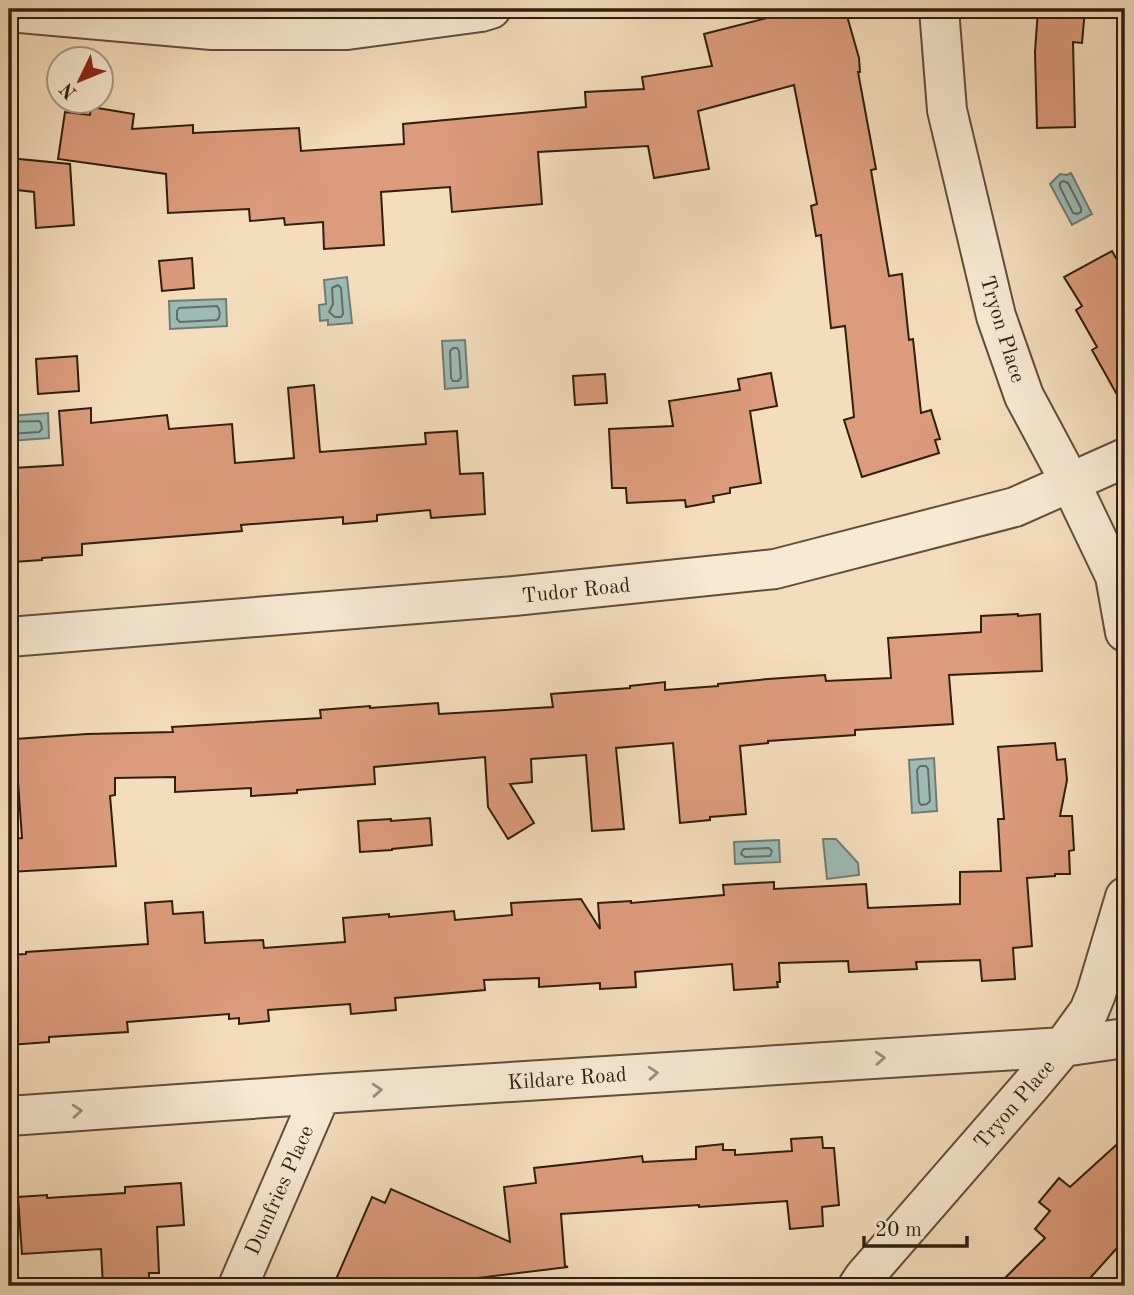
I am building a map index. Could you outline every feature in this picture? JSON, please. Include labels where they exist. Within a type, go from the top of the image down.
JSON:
[{"type":"street","points":[[9,12],[212,30],[346,30],[491,9]]},
{"type":"street","name":"Tryon Place","points":[[939,9],[947,110],[996,316],[1024,396],[1070,482],[1115,576],[1125,632]]},
{"type":"street","name":"Tudor Road","points":[[9,637],[500,598],[775,569],[1015,507],[1125,458]]},
{"type":"street","name":"Tryon Place","points":[[858,1286],[1063,1047],[1089,1011],[1125,897]]},
{"type":"street","name":"Kildare Road","points":[[9,1115],[1063,1047],[1125,1038]]},
{"type":"street","name":"Dumfries Place","points":[[238,1286],[321,1094]]},
{"type":"water","points":[[1071,173],[1092,214],[1072,225],[1050,184],[1060,174]]},
{"type":"water","points":[[347,277],[352,323],[328,325],[328,320],[320,321],[319,305],[326,304],[324,280]]},
{"type":"water","points":[[226,299],[227,326],[170,329],[169,301]]},
{"type":"water","points":[[465,340],[468,387],[445,389],[442,341]]},
{"type":"water","points":[[48,413],[49,438],[9,441],[9,416]]},
{"type":"water","points":[[934,758],[937,811],[912,813],[909,760]]},
{"type":"water","points":[[823,839],[836,839],[858,863],[859,875],[827,879]]},
{"type":"water","points":[[779,840],[780,862],[735,864],[734,842]]},
{"type":"building","points":[[765,9],[845,9],[859,58],[858,72],[876,169],[871,170],[889,276],[902,274],[921,413],[931,410],[940,439],[935,440],[939,453],[862,477],[844,420],[854,417],[845,326],[831,328],[821,235],[816,236],[811,206],[817,204],[794,85],[698,111],[709,169],[654,178],[648,146],[538,152],[542,204],[452,212],[450,187],[381,192],[384,245],[324,249],[323,222],[285,225],[284,218],[250,221],[249,209],[168,213],[166,174],[58,159],[64,116],[116,116],[116,111],[134,114],[132,129],[193,125],[193,133],[299,128],[301,151],[404,144],[403,124],[586,107],[585,92],[644,89],[642,77],[712,66],[704,34],[767,18]]},
{"type":"building","points":[[1038,9],[1085,9],[1082,43],[1073,42],[1075,127],[1037,128],[1035,52]]},
{"type":"building","points":[[9,158],[70,164],[74,225],[36,228],[34,192],[9,189]]},
{"type":"building","points":[[1112,251],[1125,274],[1125,409],[1092,350],[1097,347],[1076,310],[1082,306],[1064,277]]},
{"type":"building","points":[[192,258],[194,288],[162,291],[159,261]]},
{"type":"building","points":[[77,356],[79,391],[38,394],[36,359]]},
{"type":"building","points":[[771,373],[777,406],[750,411],[761,483],[730,488],[730,493],[713,496],[714,502],[686,507],[685,500],[627,503],[626,488],[612,488],[609,429],[673,426],[669,401],[740,390],[738,379]]},
{"type":"building","points":[[605,374],[607,403],[575,405],[573,376]]},
{"type":"building","points":[[314,385],[320,452],[426,444],[425,433],[457,431],[460,474],[483,473],[485,514],[431,518],[430,510],[377,515],[377,521],[343,524],[343,517],[241,525],[242,531],[82,544],[82,555],[13,562],[9,497],[16,496],[14,468],[63,465],[59,411],[91,408],[91,423],[167,415],[169,429],[232,424],[235,463],[294,458],[288,388]]},
{"type":"building","points":[[1040,614],[1042,671],[949,675],[953,724],[855,730],[855,735],[768,741],[740,746],[746,814],[680,823],[673,743],[616,748],[624,829],[592,831],[586,755],[531,759],[532,782],[510,784],[534,823],[508,839],[488,807],[485,757],[374,767],[375,784],[251,796],[251,788],[175,792],[175,777],[115,778],[115,795],[110,796],[116,866],[9,872],[9,839],[22,838],[15,739],[173,732],[172,727],[321,718],[320,710],[370,706],[438,703],[439,714],[553,707],[551,694],[630,688],[665,682],[665,690],[825,675],[826,681],[891,678],[888,638],[981,632],[981,616]]},
{"type":"building","points":[[1055,743],[1057,760],[1065,759],[1067,780],[1060,816],[1072,816],[1074,850],[1069,851],[1070,874],[1027,878],[1032,946],[1013,948],[1015,979],[982,981],[980,960],[916,962],[917,969],[849,972],[848,961],[779,963],[778,987],[734,990],[732,964],[635,972],[636,987],[600,989],[600,983],[539,987],[539,978],[484,980],[485,990],[395,998],[396,1010],[351,1014],[350,1004],[268,1010],[269,1021],[239,1024],[239,1018],[229,1019],[229,1014],[127,1022],[128,1032],[49,1037],[49,1042],[9,1045],[9,955],[148,944],[145,903],[172,901],[173,914],[203,912],[205,943],[263,940],[264,948],[345,942],[343,918],[454,911],[455,920],[512,915],[511,903],[581,899],[600,929],[598,903],[724,895],[723,885],[774,882],[774,889],[866,884],[868,908],[960,904],[960,872],[1001,871],[998,819],[1004,819],[998,747]]},
{"type":"building","points":[[430,818],[432,845],[360,852],[358,821]]},
{"type":"building","points":[[822,1137],[823,1148],[834,1148],[839,1205],[822,1207],[823,1226],[790,1229],[787,1201],[561,1214],[565,1266],[568,1267],[413,1286],[333,1286],[372,1197],[385,1203],[391,1189],[510,1242],[504,1187],[536,1183],[534,1168],[642,1156],[643,1162],[696,1159],[696,1147],[723,1144],[723,1150],[735,1150],[735,1155],[792,1151],[791,1139]]},
{"type":"building","points":[[1125,1137],[1125,1239],[1083,1286],[997,1286],[1045,1238],[1035,1229],[1050,1211],[1039,1202],[1059,1178],[1070,1187]]},
{"type":"building","points":[[181,1183],[184,1225],[157,1227],[159,1273],[149,1273],[149,1286],[103,1286],[101,1249],[22,1254],[18,1197],[125,1193],[125,1187]]}]
